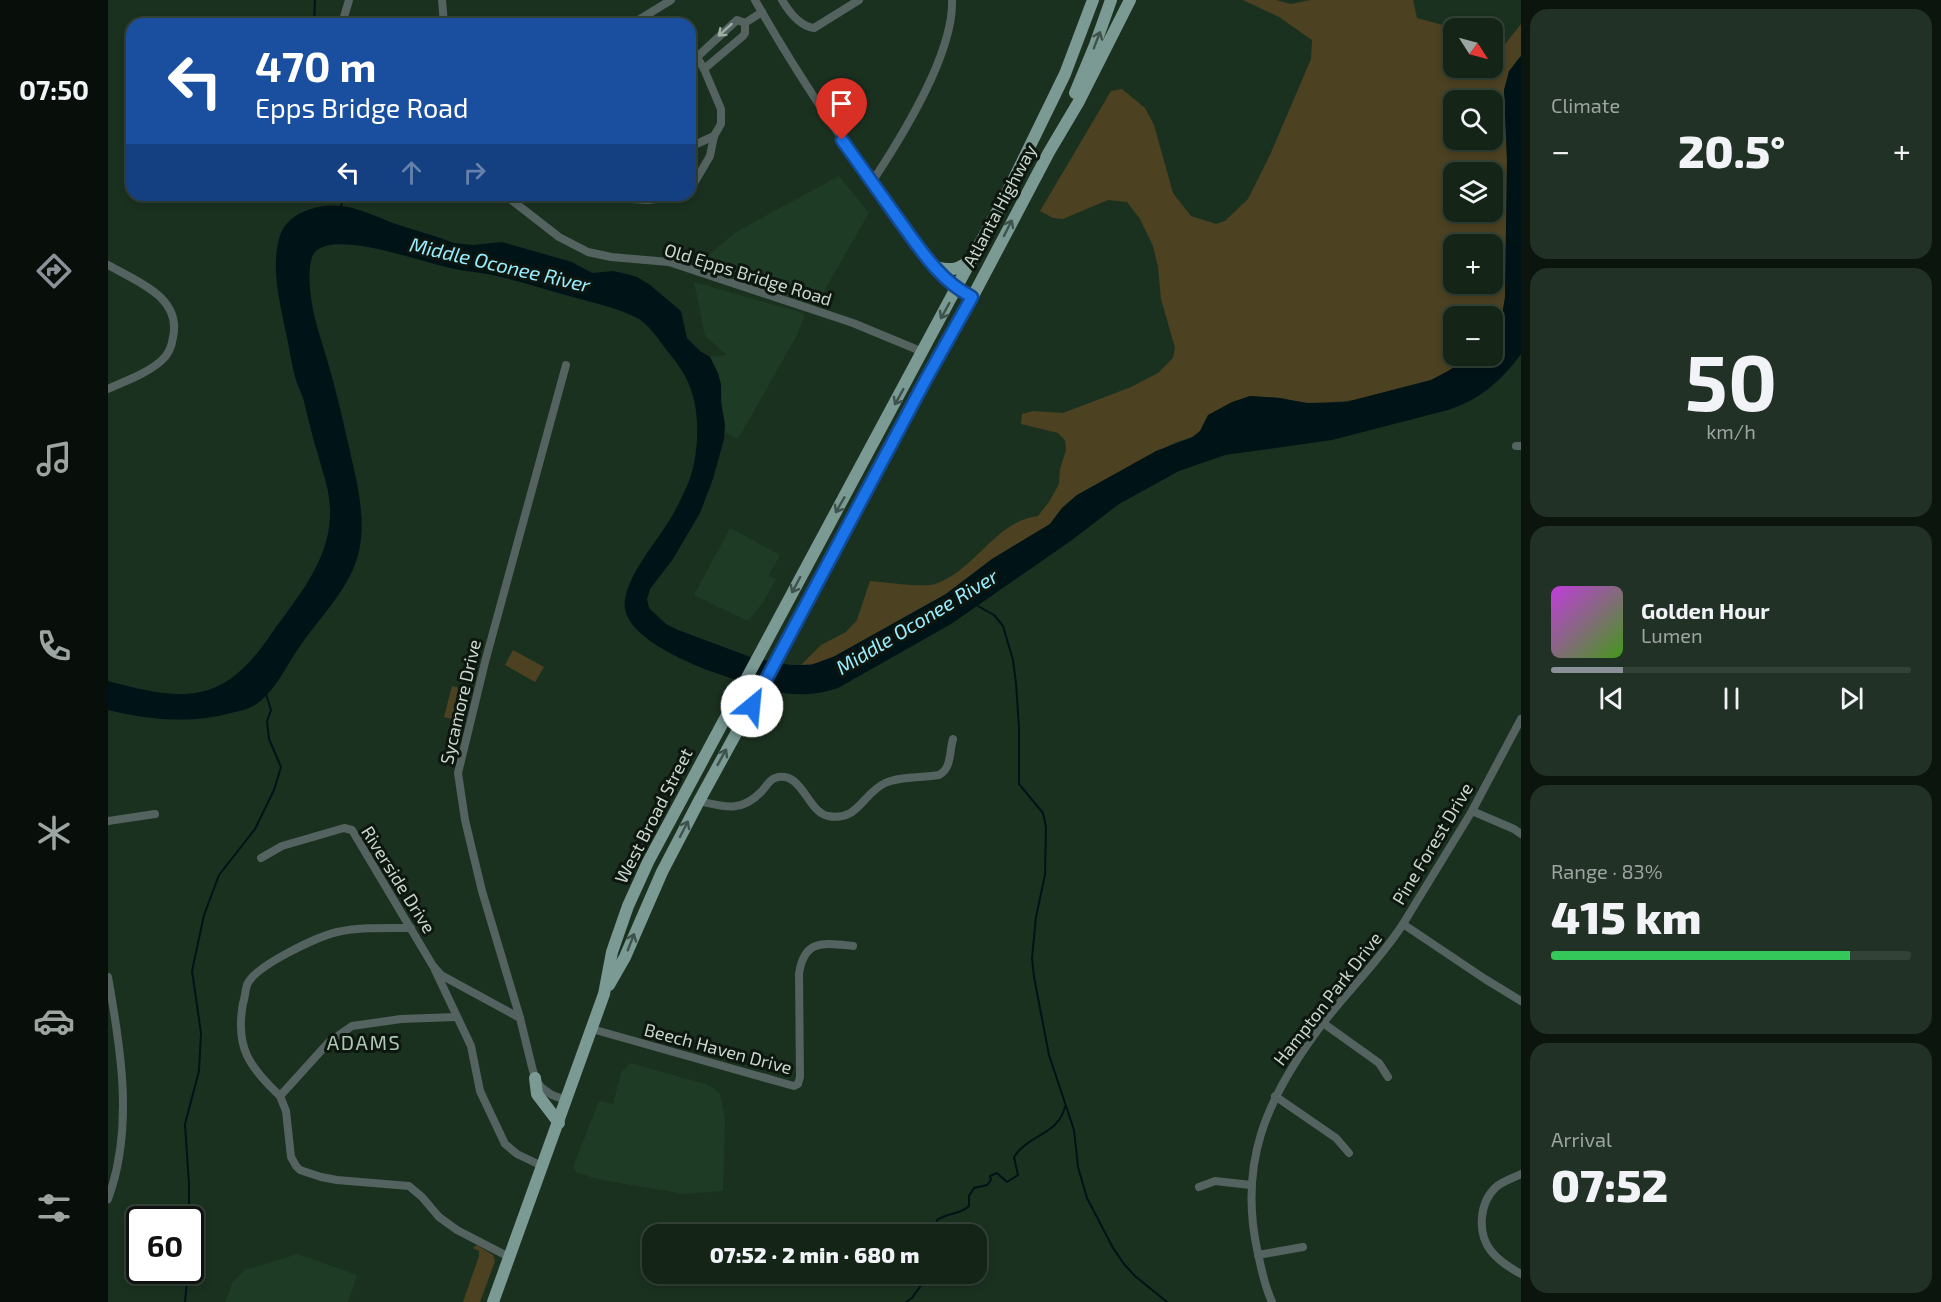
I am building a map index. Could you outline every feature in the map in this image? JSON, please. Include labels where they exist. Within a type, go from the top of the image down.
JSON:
[{"type":"main road","name":"Atlanta Highway","points":[[755,662],[1020,169],[1065,74],[1094,0]]},
{"type":"main road","points":[[1049,152],[1095,45],[1111,0]]},
{"type":"main road","name":"Atlanta Highway","points":[[765,681],[1049,152],[1078,103],[1130,0]]},
{"type":"main road","points":[[936,267],[947,270],[958,269],[975,256]]},
{"type":"main road","name":"West Broad Street","points":[[493,1302],[604,994],[612,952],[628,906],[655,849],[755,662]]},
{"type":"main road","name":"West Broad Street","points":[[604,994],[625,957],[670,856],[765,681]]},
{"type":"main road","points":[[655,849],[670,856]]},
{"type":"main road","points":[[535,1078],[537,1094],[559,1123]]},
{"type":"street","points":[[344,17],[349,0]]},
{"type":"street","points":[[442,0],[444,18]]},
{"type":"street","points":[[640,18],[670,0]]},
{"type":"street","points":[[755,0],[807,89],[872,182],[944,278],[957,290],[972,297]]},
{"type":"street","points":[[782,0],[796,19],[807,27],[814,28],[860,0]]},
{"type":"street","points":[[872,182],[922,97],[952,22],[952,0]]},
{"type":"street","points":[[745,23],[762,12]]},
{"type":"street","points":[[696,52],[737,20],[745,23]]},
{"type":"street","points":[[704,69],[743,36],[745,23]]},
{"type":"street","points":[[696,58],[704,69],[721,109],[721,124],[714,136],[710,156],[696,179]]},
{"type":"street","points":[[696,144],[714,136]]},
{"type":"street","points":[[696,171],[701,170]]},
{"type":"street","name":"Old Epps Bridge Road","points":[[513,201],[559,237],[588,252],[669,262],[853,323],[923,352]]},
{"type":"street","points":[[108,265],[162,297],[171,310],[175,323],[171,346],[160,362],[108,389]]},
{"type":"street","name":"Sycamore Drive","points":[[535,1078],[520,1018],[482,891],[465,820],[458,773],[490,640],[566,365]]},
{"type":"street","name":"Pine Forest Drive","points":[[1521,719],[1472,811],[1403,924],[1521,1001]]},
{"type":"street","points":[[699,801],[723,807],[738,807],[755,798],[772,780],[783,778],[799,785],[819,812],[830,816],[843,816],[852,813],[870,794],[886,782],[939,775],[945,772],[949,766],[953,739]]},
{"type":"street","points":[[1472,811],[1521,834]]},
{"type":"street","points":[[108,821],[155,814]]},
{"type":"street","name":"Riverside Drive","points":[[261,858],[282,846],[344,828],[352,830],[433,966],[471,1046],[480,1091],[505,1143],[517,1154],[543,1167]]},
{"type":"street","name":"Hampton Park Drive","points":[[1272,1302],[1263,1280],[1252,1227],[1251,1185],[1264,1120],[1284,1079],[1323,1023],[1387,949],[1403,924]]},
{"type":"street","points":[[411,928],[354,929],[334,933],[268,963],[247,983],[240,1023],[243,1048],[264,1081],[280,1096],[285,1111],[291,1157],[300,1170],[329,1179],[409,1186],[439,1216],[457,1230],[509,1257]]},
{"type":"street","name":"Beech Haven Drive","points":[[592,1029],[794,1086],[800,1082],[799,974],[802,961],[809,949],[814,946],[829,944],[853,946]]},
{"type":"street","name":"Riverside Drive","points":[[433,966],[441,975],[520,1018]]},
{"type":"street","points":[[108,977],[116,1023],[122,1106],[121,1144],[116,1178],[108,1199]]},
{"type":"street","points":[[280,1096],[329,1042],[352,1026],[401,1019],[456,1017]]},
{"type":"street","points":[[1323,1023],[1379,1063],[1388,1077]]},
{"type":"street","points":[[535,1078],[547,1092],[566,1100]]},
{"type":"street","points":[[1275,1096],[1336,1138],[1349,1153]]},
{"type":"street","points":[[1521,1174],[1495,1189],[1488,1196],[1482,1215],[1484,1236],[1490,1250],[1501,1261],[1521,1274]]},
{"type":"street","points":[[1199,1187],[1215,1181],[1251,1185]]},
{"type":"street","points":[[1258,1255],[1303,1247]]},
{"type":"shaded area","points":[[1243,0],[1276,0],[1291,4],[1310,0],[1413,0],[1417,18],[1443,25],[1443,78],[1503,78],[1503,46],[1521,24],[1521,56],[1515,63],[1504,90],[1507,160],[1503,310],[1503,306],[1443,306],[1443,366],[1456,366],[1431,380],[1355,400],[1317,404],[1250,396],[1209,415],[1200,431],[1192,437],[1174,443],[1077,495],[1062,508],[1050,524],[992,559],[946,594],[821,663],[801,665],[821,645],[846,632],[857,620],[870,581],[913,585],[935,584],[962,569],[1009,527],[1038,516],[1059,484],[1060,469],[1066,450],[1065,440],[1058,433],[1021,424],[1022,414],[1033,411],[1063,413],[1131,387],[1158,373],[1173,358],[1175,348],[1161,299],[1158,267],[1153,246],[1140,219],[1127,202],[1108,200],[1063,219],[1053,218],[1040,211],[1111,91],[1122,89],[1145,108],[1154,125],[1173,193],[1191,216],[1216,224],[1225,221],[1248,199],[1270,155],[1311,59],[1312,40],[1279,17]]},
{"type":"shaded area","points":[[839,176],[869,213],[816,305],[810,307],[695,267],[736,232]]},
{"type":"shaded area","points":[[694,282],[803,313],[804,318],[797,335],[738,439],[724,432],[721,384],[710,357],[727,355],[705,336]]},
{"type":"shaded area","points":[[730,528],[780,555],[769,575],[776,579],[764,601],[750,619],[745,620],[694,595]]},
{"type":"shaded area","points":[[513,650],[544,667],[535,682],[505,665]]},
{"type":"shaded area","points":[[452,686],[470,691],[462,722],[444,717]]},
{"type":"shaded area","points":[[630,1063],[705,1084],[720,1094],[725,1117],[723,1191],[685,1194],[602,1180],[577,1173],[573,1167],[599,1101],[613,1104],[621,1073]]},
{"type":"shaded area","points":[[477,1245],[493,1255],[495,1261],[480,1302],[463,1302],[479,1256],[479,1251],[473,1248]]},
{"type":"shaded area","points":[[298,1254],[357,1275],[348,1302],[225,1302],[233,1282],[245,1270]]},
{"type":"water","name":"Middle Oconee River","points":[[1521,56],[1521,354],[1498,381],[1470,401],[1448,410],[1332,440],[1225,455],[1179,471],[1119,504],[1072,540],[951,624],[838,688],[821,692],[788,694],[710,671],[660,648],[637,630],[629,620],[625,609],[628,588],[687,486],[694,463],[697,436],[694,398],[688,382],[672,357],[643,322],[615,309],[494,275],[452,268],[367,247],[346,244],[329,245],[316,251],[313,255],[310,284],[316,324],[341,412],[357,481],[362,527],[358,555],[353,570],[345,585],[272,689],[251,707],[201,719],[185,720],[138,716],[108,710],[108,681],[157,692],[178,694],[197,693],[215,687],[232,677],[250,662],[288,612],[308,582],[323,551],[330,517],[328,493],[303,398],[294,373],[276,274],[279,239],[282,230],[295,216],[313,208],[333,205],[361,211],[454,243],[473,245],[502,242],[572,262],[592,273],[613,271],[637,277],[681,311],[687,338],[710,357],[718,373],[725,424],[724,439],[713,479],[700,513],[673,559],[650,589],[647,599],[649,608],[666,624],[678,630],[753,658],[791,665],[811,665],[835,656],[946,594],[992,559],[1050,524],[1062,508],[1077,495],[1156,451],[1193,437],[1200,431],[1208,415],[1232,402],[1250,396],[1307,403],[1346,402],[1431,380],[1456,366],[1503,366],[1507,160],[1504,90],[1509,71]]},
{"type":"waterway","points":[[314,18],[315,0]]},
{"type":"waterway","points":[[341,206],[343,201]]},
{"type":"waterway","name":"Middle Oconee River","points":[[978,606],[994,615],[1003,626],[1013,660],[1016,683],[1019,784],[1043,813],[1046,827],[1045,875],[1036,917],[1032,958],[1049,1055],[1074,1130],[1078,1167],[1087,1198],[1113,1248],[1135,1276],[1167,1302]]},
{"type":"waterway","points":[[189,1206],[185,1124],[199,1071],[201,1033],[192,971],[204,915],[219,875],[255,829],[274,790],[281,767],[269,739],[267,721],[271,710],[266,694]]},
{"type":"waterway","points":[[936,1224],[937,1220],[966,1209],[969,1206],[969,1196],[974,1188],[987,1185],[991,1180],[990,1176],[997,1173],[1007,1182],[1018,1175],[1014,1157],[1020,1149],[1056,1124],[1065,1107]]},
{"type":"waterway","points":[[185,1302],[187,1284]]},
{"type":"waterway","points":[[906,1302],[912,1298],[922,1284]]},
{"type":"district","name":"ADAMS","points":[[364,1043]]},
{"type":"route","points":[[752,706],[972,297],[957,290],[944,278],[842,140]]}]
